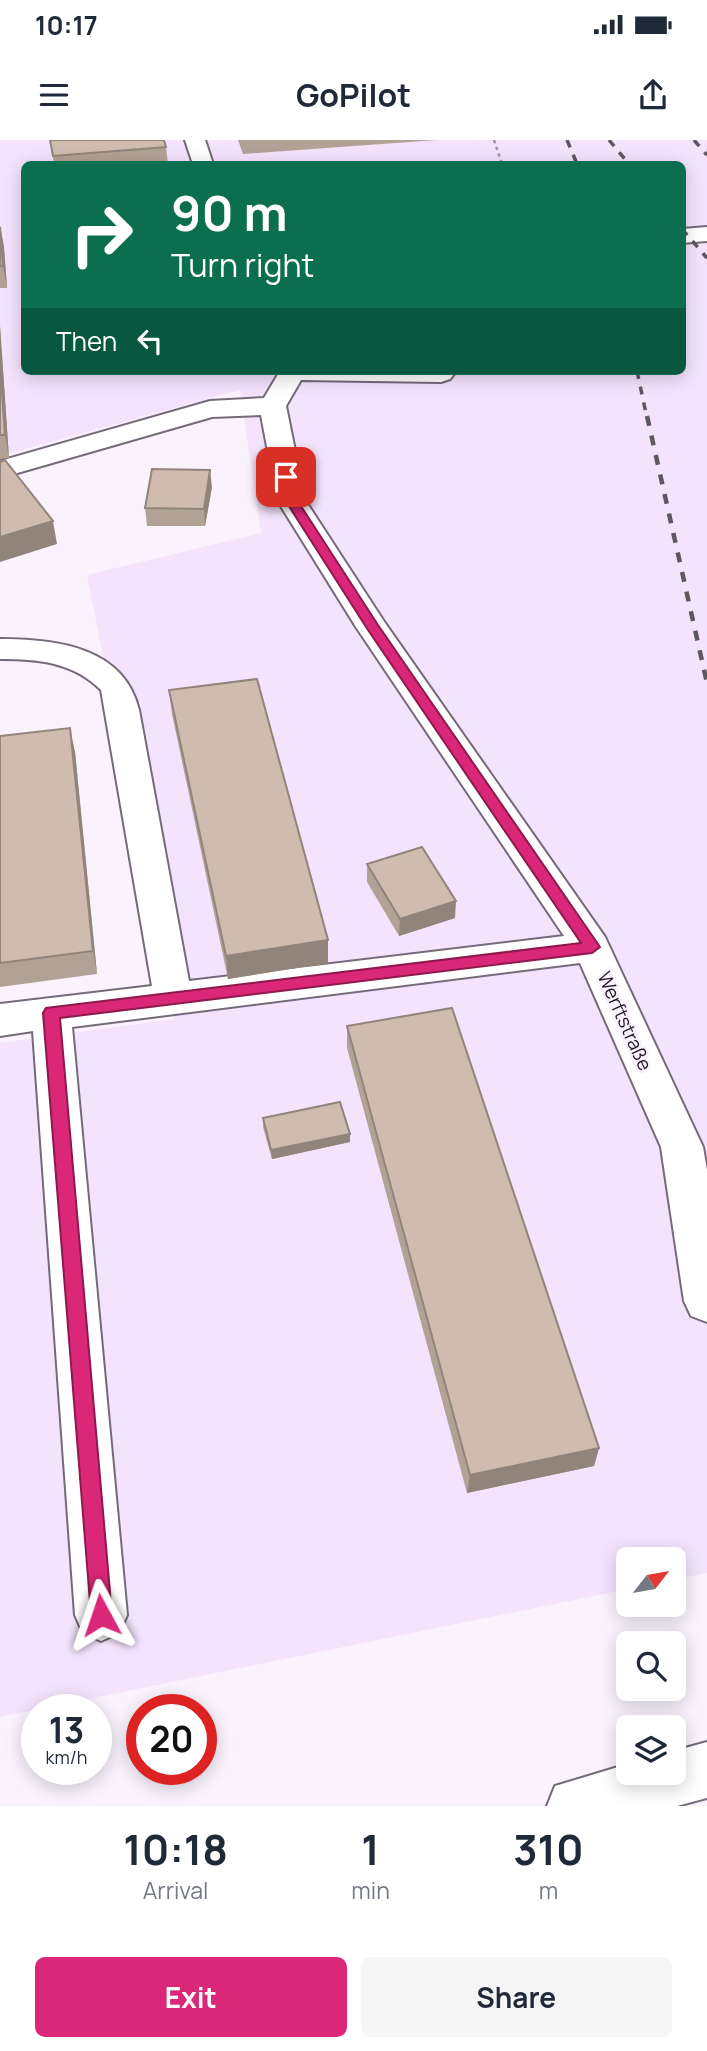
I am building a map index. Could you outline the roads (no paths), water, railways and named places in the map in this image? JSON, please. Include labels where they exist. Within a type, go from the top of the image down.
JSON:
[{"type":"street","points":[[195,140],[202,161]]},
{"type":"street","points":[[686,236],[707,234]]},
{"type":"street","points":[[0,470],[210,409],[274,406],[291,375]]},
{"type":"street","name":"Werftstraße","points":[[274,406],[291,500],[372,627],[592,947],[682,1147],[707,1301]]},
{"type":"street","points":[[0,649],[21,648],[61,654],[94,667],[116,685],[123,709],[173,998]]},
{"type":"street","points":[[0,1020],[592,947]]},
{"type":"street","points":[[51,1013],[101,1615]]},
{"type":"street","points":[[601,1802],[707,1770]]},
{"type":"railway","points":[[567,140],[576,161]]},
{"type":"railway","points":[[609,140],[626,161]]},
{"type":"railway","points":[[694,140],[707,155]]},
{"type":"railway","points":[[686,234],[707,258]]},
{"type":"railway","points":[[638,375],[647,418]]},
{"type":"railway","points":[[647,416],[707,683]]}]
